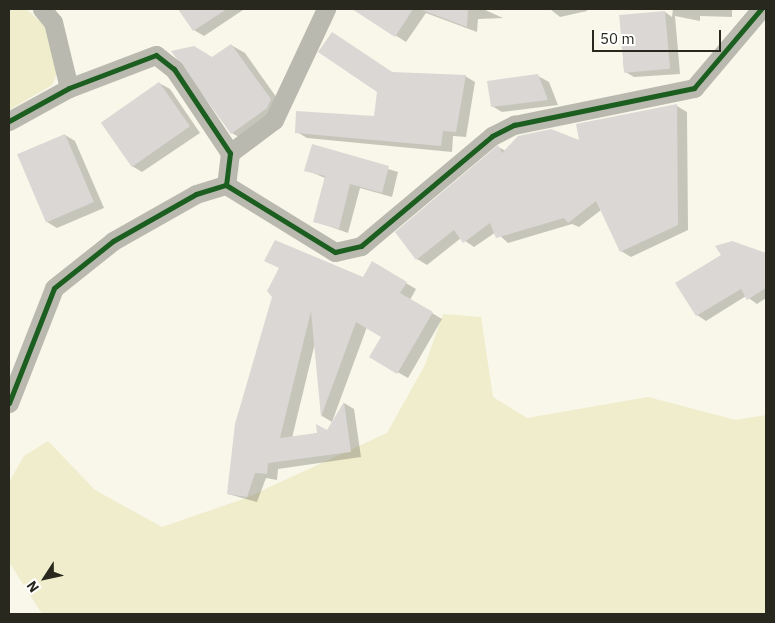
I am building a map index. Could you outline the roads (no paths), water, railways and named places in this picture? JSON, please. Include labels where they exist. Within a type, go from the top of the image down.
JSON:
[{"type":"street","points":[[42,9],[53,22],[69,88]]},
{"type":"street","points":[[230,154],[274,120],[326,9]]},
{"type":"street","points":[[9,403],[54,288],[113,241],[196,194],[226,185],[335,252],[361,246],[492,136],[514,125],[694,88],[761,9]]},
{"type":"street","points":[[9,122],[69,88],[156,55],[174,69],[230,154],[226,185]]}]
